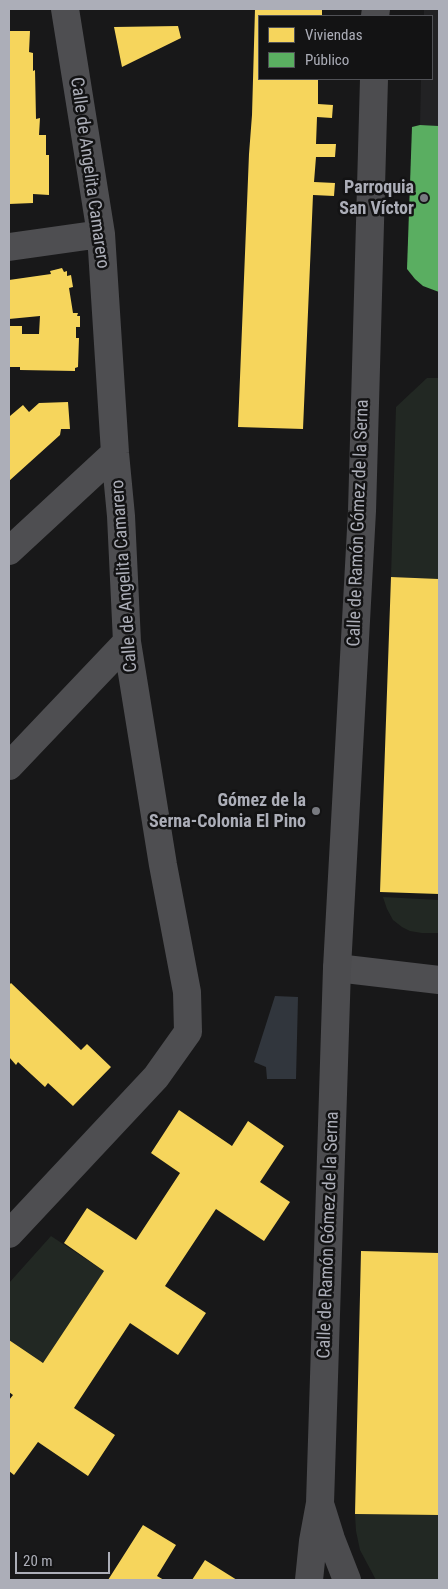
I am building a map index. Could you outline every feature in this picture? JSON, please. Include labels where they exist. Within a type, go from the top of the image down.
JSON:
[{"type":"street","name":"Calle de Angelita Camarero","points":[[9,1234],[156,1078],[188,1032],[187,992],[163,866],[127,642],[121,516],[115,453],[101,234],[65,9]]},
{"type":"street","name":"Calle de Ramón Gómez de la Serna","points":[[309,1580],[313,1541],[320,1503],[338,968],[362,511],[374,80]]},
{"type":"street","points":[[9,247],[101,234]]},
{"type":"street","points":[[9,551],[115,453]]},
{"type":"street","points":[[9,766],[127,642]]},
{"type":"street","points":[[338,968],[439,980]]},
{"type":"street","name":"Calle de Ramón Gómez de la Serna","points":[[320,1503],[331,1539],[347,1580]]},
{"type":"shaded area","points":[[424,9],[439,9],[439,126],[420,125],[421,80],[433,80],[433,15],[424,15]]},
{"type":"shaded area","points":[[427,378],[439,378],[439,579],[391,577],[396,407]]},
{"type":"shaded area","points":[[383,897],[439,900],[439,933],[422,933],[410,931],[402,927],[393,920]]},
{"type":"shaded area","points":[[275,996],[298,997],[296,1079],[267,1079],[266,1067],[254,1062]]},
{"type":"shaded area","points":[[51,1236],[104,1271],[43,1363],[9,1340],[9,1283]]},
{"type":"shaded area","points":[[355,1514],[439,1515],[439,1580],[376,1580],[360,1550]]},
{"type":"building: Viviendas","points":[[255,9],[322,9],[322,15],[258,15],[258,80],[318,80],[318,104],[333,105],[332,118],[317,117],[316,144],[336,144],[335,157],[316,157],[314,182],[335,183],[334,196],[313,195],[303,429],[238,427]]},
{"type":"building: Viviendas","points":[[178,26],[181,38],[122,67],[114,27]]},
{"type":"building: Viviendas","points":[[9,31],[30,31],[29,52],[33,53],[33,71],[35,70],[36,119],[40,118],[39,135],[46,135],[46,155],[49,155],[49,195],[33,194],[33,203],[9,204]]},
{"type":"building: Viviendas","points":[[62,268],[64,272],[67,271],[67,276],[71,275],[73,287],[69,288],[73,313],[78,313],[77,316],[80,316],[80,327],[76,327],[76,338],[79,338],[78,367],[75,368],[75,371],[20,370],[20,367],[9,367],[9,326],[22,326],[22,334],[39,334],[40,316],[9,319],[9,280],[51,274],[50,271]]},
{"type":"building: Viviendas","points":[[68,402],[70,429],[61,429],[60,435],[9,481],[9,415],[23,405],[29,412],[39,403]]},
{"type":"building: Viviendas","points":[[391,577],[439,579],[439,894],[380,892]]},
{"type":"building: Viviendas","points":[[11,983],[81,1050],[87,1044],[111,1067],[73,1106],[48,1083],[45,1087],[18,1062],[16,1065],[9,1057],[9,985]]},
{"type":"building: Viviendas","points":[[179,1110],[232,1146],[248,1121],[284,1146],[260,1182],[290,1202],[264,1241],[216,1209],[165,1286],[206,1313],[178,1355],[130,1323],[74,1408],[115,1435],[88,1476],[38,1442],[14,1475],[9,1471],[9,1400],[13,1395],[9,1392],[9,1340],[43,1363],[104,1271],[64,1243],[87,1208],[136,1240],[180,1173],[151,1153]]},
{"type":"building: Viviendas","points":[[361,1251],[439,1253],[439,1515],[355,1514]]},
{"type":"building: Viviendas","points":[[143,1525],[176,1545],[157,1576],[164,1580],[108,1580]]},
{"type":"building: Viviendas","points":[[205,1560],[237,1580],[192,1580]]},
{"type":"building: Público","name":"Parroquia San Víctor","points":[[420,125],[439,126],[439,292],[423,286],[407,269],[412,127]]},
{"type":"place","name":"Parroquia San Víctor","points":[[424,198]]},
{"type":"place","name":"Gómez de la Serna-Colonia El Pino","points":[[316,811]]}]
